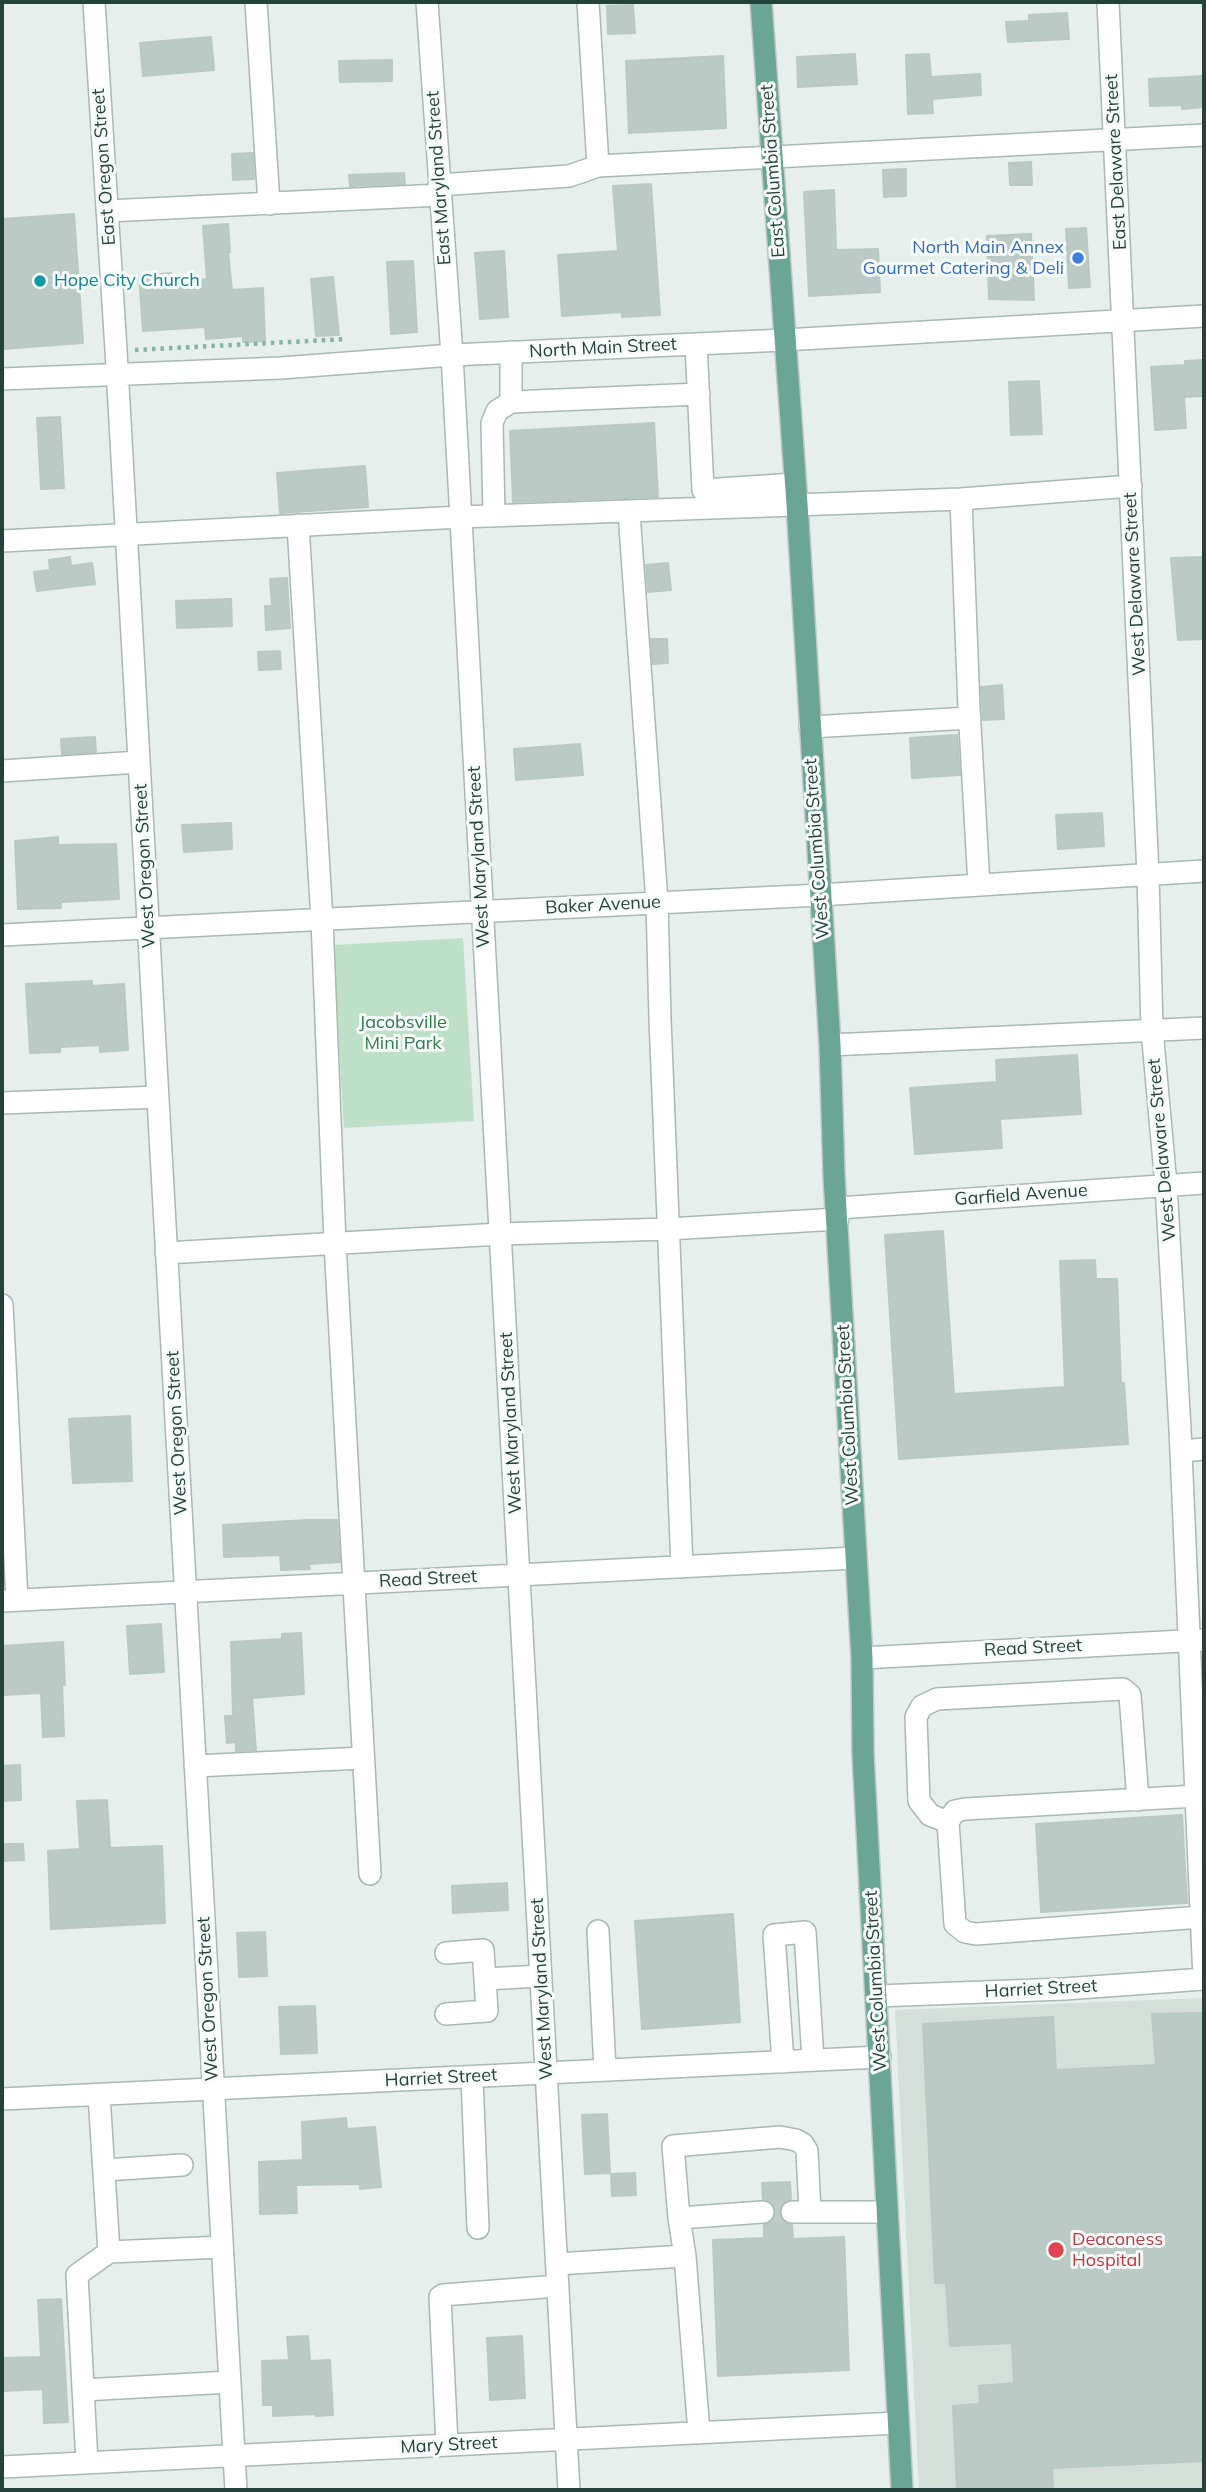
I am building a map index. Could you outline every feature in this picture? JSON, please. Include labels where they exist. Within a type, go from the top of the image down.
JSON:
[{"type":"main road","name":"East Columbia Street","points":[[761,2],[784,340]]},
{"type":"main road","name":"West Columbia Street","points":[[784,340],[830,1045],[834,1176],[862,1658],[863,1754],[902,2490]]},
{"type":"street","name":"East Oregon Street","points":[[94,2],[117,375]]},
{"type":"street","points":[[256,2],[269,204]]},
{"type":"street","name":"East Maryland Street","points":[[427,2],[452,355]]},
{"type":"street","points":[[588,2],[598,166]]},
{"type":"street","name":"East Delaware Street","points":[[1108,2],[1122,321]]},
{"type":"street","points":[[107,211],[269,204],[440,190],[569,176],[598,166],[1204,135]]},
{"type":"street","name":"North Main Street","points":[[2,379],[281,368],[452,355],[784,340],[1204,316]]},
{"type":"street","name":"West Delaware Street","points":[[1122,321],[1148,874],[1152,1030],[1166,1185],[1182,1451],[1197,1640],[1197,1796],[1204,1979]]},
{"type":"street","points":[[696,344],[703,489],[961,499],[1131,486]]},
{"type":"street","points":[[511,352],[511,401]]},
{"type":"street","name":"West Maryland Street","points":[[452,355],[569,2490]]},
{"type":"street","name":"West Oregon Street","points":[[117,375],[236,2490]]},
{"type":"street","points":[[494,516],[492,423],[497,411],[511,401],[699,394]]},
{"type":"street","points":[[2,541],[461,517],[629,513],[796,494]]},
{"type":"street","points":[[961,499],[979,885]]},
{"type":"street","points":[[629,513],[657,902],[682,1567]]},
{"type":"street","points":[[298,525],[322,920],[335,1243],[370,1874]]},
{"type":"street","points":[[810,727],[970,718]]},
{"type":"street","points":[[2,771],[139,762]]},
{"type":"street","name":"Baker Avenue","points":[[2,935],[482,913],[1204,871]]},
{"type":"street","points":[[830,1045],[1204,1028]]},
{"type":"street","points":[[2,1103],[158,1097]]},
{"type":"street","name":"Garfield Avenue","points":[[166,1252],[500,1234],[668,1229],[1204,1183]]},
{"type":"street","points":[[2,1305],[9,1600]]},
{"type":"street","points":[[1182,1451],[1204,1449]]},
{"type":"street","name":"Read Street","points":[[9,1600],[855,1558]]},
{"type":"street","name":"Read Street","points":[[862,1658],[1197,1640]]},
{"type":"street","points":[[948,1822],[930,1815],[919,1801],[916,1717],[922,1706],[936,1699],[1123,1689],[1130,1695],[1139,1800]]},
{"type":"street","points":[[195,1766],[363,1758]]},
{"type":"street","points":[[1197,1796],[965,1809],[955,1811],[948,1822],[955,1924],[965,1932],[976,1934],[1201,1917]]},
{"type":"street","points":[[598,1931],[605,2070]]},
{"type":"street","points":[[783,2062],[774,1936],[805,1932],[813,2060]]},
{"type":"street","points":[[446,1953],[483,1950],[487,2011],[446,2014]]},
{"type":"street","points":[[485,1979],[541,1976]]},
{"type":"street","name":"Harriet Street","points":[[877,1996],[1064,1989],[1204,1979]]},
{"type":"street","name":"Harriet Street","points":[[2,2099],[880,2057]]},
{"type":"street","points":[[472,2077],[478,2228]]},
{"type":"street","points":[[99,2095],[109,2252]]},
{"type":"street","points":[[699,2433],[673,2146],[780,2137],[796,2140],[803,2144],[807,2151],[801,2212],[887,2212]]},
{"type":"street","points":[[105,2170],[182,2165]]},
{"type":"street","points":[[679,2218],[763,2212]]},
{"type":"street","points":[[87,2463],[77,2275],[109,2252],[222,2247]]},
{"type":"street","points":[[557,2264],[685,2256]]},
{"type":"street","points":[[447,2445],[440,2297],[558,2286]]},
{"type":"street","points":[[83,2390],[230,2382]]},
{"type":"street","name":"Mary Street","points":[[2,2467],[897,2423]]},
{"type":"path","points":[[137,349],[357,339]]},
{"type":"shaded area","name":"Deaconess Hospital","points":[[1204,1998],[1204,2490],[919,2490],[895,2010]]},
{"type":"green space","name":"Jacobsville Mini Park","points":[[463,938],[474,1121],[344,1128],[333,945]]},
{"type":"building","points":[[633,5],[635,33],[608,34],[607,6]]},
{"type":"building","points":[[1067,13],[1069,39],[1008,42],[1006,22],[1029,21],[1029,15]]},
{"type":"building","points":[[211,37],[214,70],[143,76],[140,43]]},
{"type":"building","points":[[855,54],[857,84],[798,87],[797,57]]},
{"type":"building","points":[[929,54],[931,77],[980,74],[981,95],[932,99],[933,113],[908,114],[906,55]]},
{"type":"building","points":[[723,56],[726,128],[629,133],[626,61]]},
{"type":"building","points":[[392,60],[392,81],[340,82],[339,61]]},
{"type":"building","points":[[1204,76],[1204,107],[1182,109],[1182,105],[1150,106],[1149,79]]},
{"type":"building","points":[[253,153],[254,179],[233,180],[232,154]]},
{"type":"building","points":[[1031,162],[1032,185],[1010,185],[1009,163]]},
{"type":"building","points":[[906,169],[906,196],[884,197],[883,170]]},
{"type":"building","points":[[404,173],[405,184],[350,186],[349,175]]},
{"type":"building","points":[[651,184],[660,315],[622,317],[622,312],[562,316],[558,255],[618,251],[613,186]]},
{"type":"building","points":[[834,190],[836,250],[878,249],[880,292],[809,296],[804,192]]},
{"type":"building","name":"Hope City Church","points":[[74,214],[83,343],[2,349],[2,219]]},
{"type":"building","points":[[228,224],[232,290],[263,288],[265,341],[243,342],[243,336],[206,339],[205,327],[143,331],[139,276],[171,273],[172,282],[207,279],[203,226]]},
{"type":"building","name":"North Main Annex Gourmet Catering & Deli","points":[[1086,228],[1090,287],[1069,288],[1066,229]]},
{"type":"building","points":[[1031,234],[1034,300],[989,299],[987,236]]},
{"type":"building","points":[[504,251],[508,317],[480,319],[475,253]]},
{"type":"building","points":[[413,261],[417,332],[391,334],[387,262]]},
{"type":"building","points":[[333,277],[339,335],[316,336],[311,279]]},
{"type":"building","points":[[1203,360],[1204,396],[1184,397],[1186,428],[1155,430],[1151,367],[1185,365],[1185,361]]},
{"type":"building","points":[[1039,381],[1042,434],[1011,435],[1009,382]]},
{"type":"building","points":[[60,417],[64,488],[41,489],[37,418]]},
{"type":"building","points":[[654,423],[658,497],[513,502],[510,431]]},
{"type":"building","points":[[365,466],[368,507],[280,513],[277,473]]},
{"type":"building","points":[[70,557],[71,566],[92,563],[95,584],[37,591],[34,572],[50,570],[49,560]]},
{"type":"building","points":[[1204,557],[1204,639],[1178,640],[1171,558]]},
{"type":"building","points":[[668,563],[671,590],[648,592],[646,565]]},
{"type":"building","points":[[287,578],[290,628],[266,630],[265,606],[272,606],[270,579]]},
{"type":"building","points":[[231,599],[232,626],[177,628],[176,601]]},
{"type":"building","points":[[651,639],[667,639],[668,663],[653,664]]},
{"type":"building","points":[[280,651],[281,669],[259,670],[258,652]]},
{"type":"building","points":[[1002,685],[1004,719],[983,720],[981,687]]},
{"type":"building","points":[[957,735],[960,775],[912,778],[910,738]]},
{"type":"building","points":[[95,737],[96,752],[62,754],[61,739]]},
{"type":"building","points":[[580,744],[583,775],[516,780],[514,749]]},
{"type":"building","points":[[1102,813],[1104,846],[1058,849],[1056,815]]},
{"type":"building","points":[[231,823],[232,849],[184,852],[182,825]]},
{"type":"building","points":[[58,837],[58,845],[116,844],[119,899],[61,902],[61,908],[18,909],[15,841]]},
{"type":"building","points":[[92,981],[92,986],[124,984],[128,1050],[100,1052],[100,1045],[60,1047],[60,1052],[30,1053],[26,984]]},
{"type":"building","points":[[1077,1055],[1081,1114],[1000,1119],[1002,1148],[915,1154],[910,1088],[997,1082],[996,1060]]},
{"type":"building","points":[[943,1231],[954,1394],[1065,1387],[1060,1261],[1095,1260],[1096,1279],[1117,1279],[1121,1383],[1124,1383],[1128,1444],[899,1459],[885,1235]]},
{"type":"building","points":[[130,1416],[132,1481],[73,1483],[69,1419]]},
{"type":"building","points":[[337,1520],[340,1562],[309,1564],[310,1569],[281,1570],[280,1555],[224,1557],[223,1525]]},
{"type":"building","points":[[161,1624],[164,1672],[130,1674],[127,1626]]},
{"type":"building","points":[[301,1633],[304,1694],[252,1698],[256,1750],[236,1751],[236,1742],[227,1743],[225,1716],[233,1716],[231,1642],[282,1639],[282,1634]]},
{"type":"building","points":[[63,1642],[64,1736],[43,1737],[41,1693],[2,1695],[2,1646]]},
{"type":"building","points":[[20,1765],[21,1800],[2,1801],[2,1766]]},
{"type":"building","points":[[107,1800],[110,1848],[162,1846],[165,1923],[51,1929],[48,1851],[80,1849],[77,1801]]},
{"type":"building","points":[[1182,1815],[1187,1903],[1041,1912],[1036,1824]]},
{"type":"building","points":[[2,1844],[23,1844],[24,1860],[2,1861]]},
{"type":"building","points":[[507,1883],[508,1910],[453,1913],[452,1886]]},
{"type":"building","points":[[733,1914],[740,2022],[642,2029],[635,1921]]},
{"type":"building","points":[[265,1932],[267,1976],[239,1977],[237,1933]]},
{"type":"building","points":[[315,2006],[317,2053],[281,2054],[279,2007]]},
{"type":"building","name":"Deaconess Hospital","points":[[1204,2013],[1204,2461],[1052,2468],[1053,2490],[957,2490],[953,2406],[980,2404],[979,2386],[1014,2383],[1012,2343],[950,2346],[946,2283],[935,2283],[923,2024],[1053,2017],[1056,2070],[1156,2065],[1152,2014]]},
{"type":"building","points":[[607,2114],[610,2173],[585,2174],[582,2115]]},
{"type":"building","points":[[346,2118],[347,2129],[375,2127],[381,2187],[360,2189],[360,2184],[296,2185],[297,2213],[260,2214],[259,2162],[303,2160],[302,2122]]},
{"type":"building","points":[[635,2173],[636,2195],[612,2196],[611,2174]]},
{"type":"building","points":[[790,2182],[791,2199],[781,2205],[779,2213],[785,2223],[792,2225],[793,2239],[844,2237],[849,2370],[718,2376],[713,2240],[764,2238],[764,2225],[771,2222],[776,2212],[773,2204],[763,2199],[762,2183]]},
{"type":"building","points":[[61,2299],[68,2422],[44,2423],[43,2389],[2,2391],[2,2358],[41,2357],[38,2300]]},
{"type":"building","points":[[308,2336],[310,2361],[330,2360],[333,2415],[273,2416],[273,2405],[263,2405],[262,2361],[289,2360],[287,2337]]},
{"type":"building","points":[[522,2336],[525,2398],[490,2400],[487,2338]]},
{"type":"tunnel","points":[[763,2212],[792,2212]]},
{"type":"place","name":"North Main Annex Gourmet Catering & Deli","points":[[1078,258]]},
{"type":"place","name":"Hope City Church","points":[[40,281]]},
{"type":"place","name":"Deaconess Hospital","points":[[1056,2250]]}]
